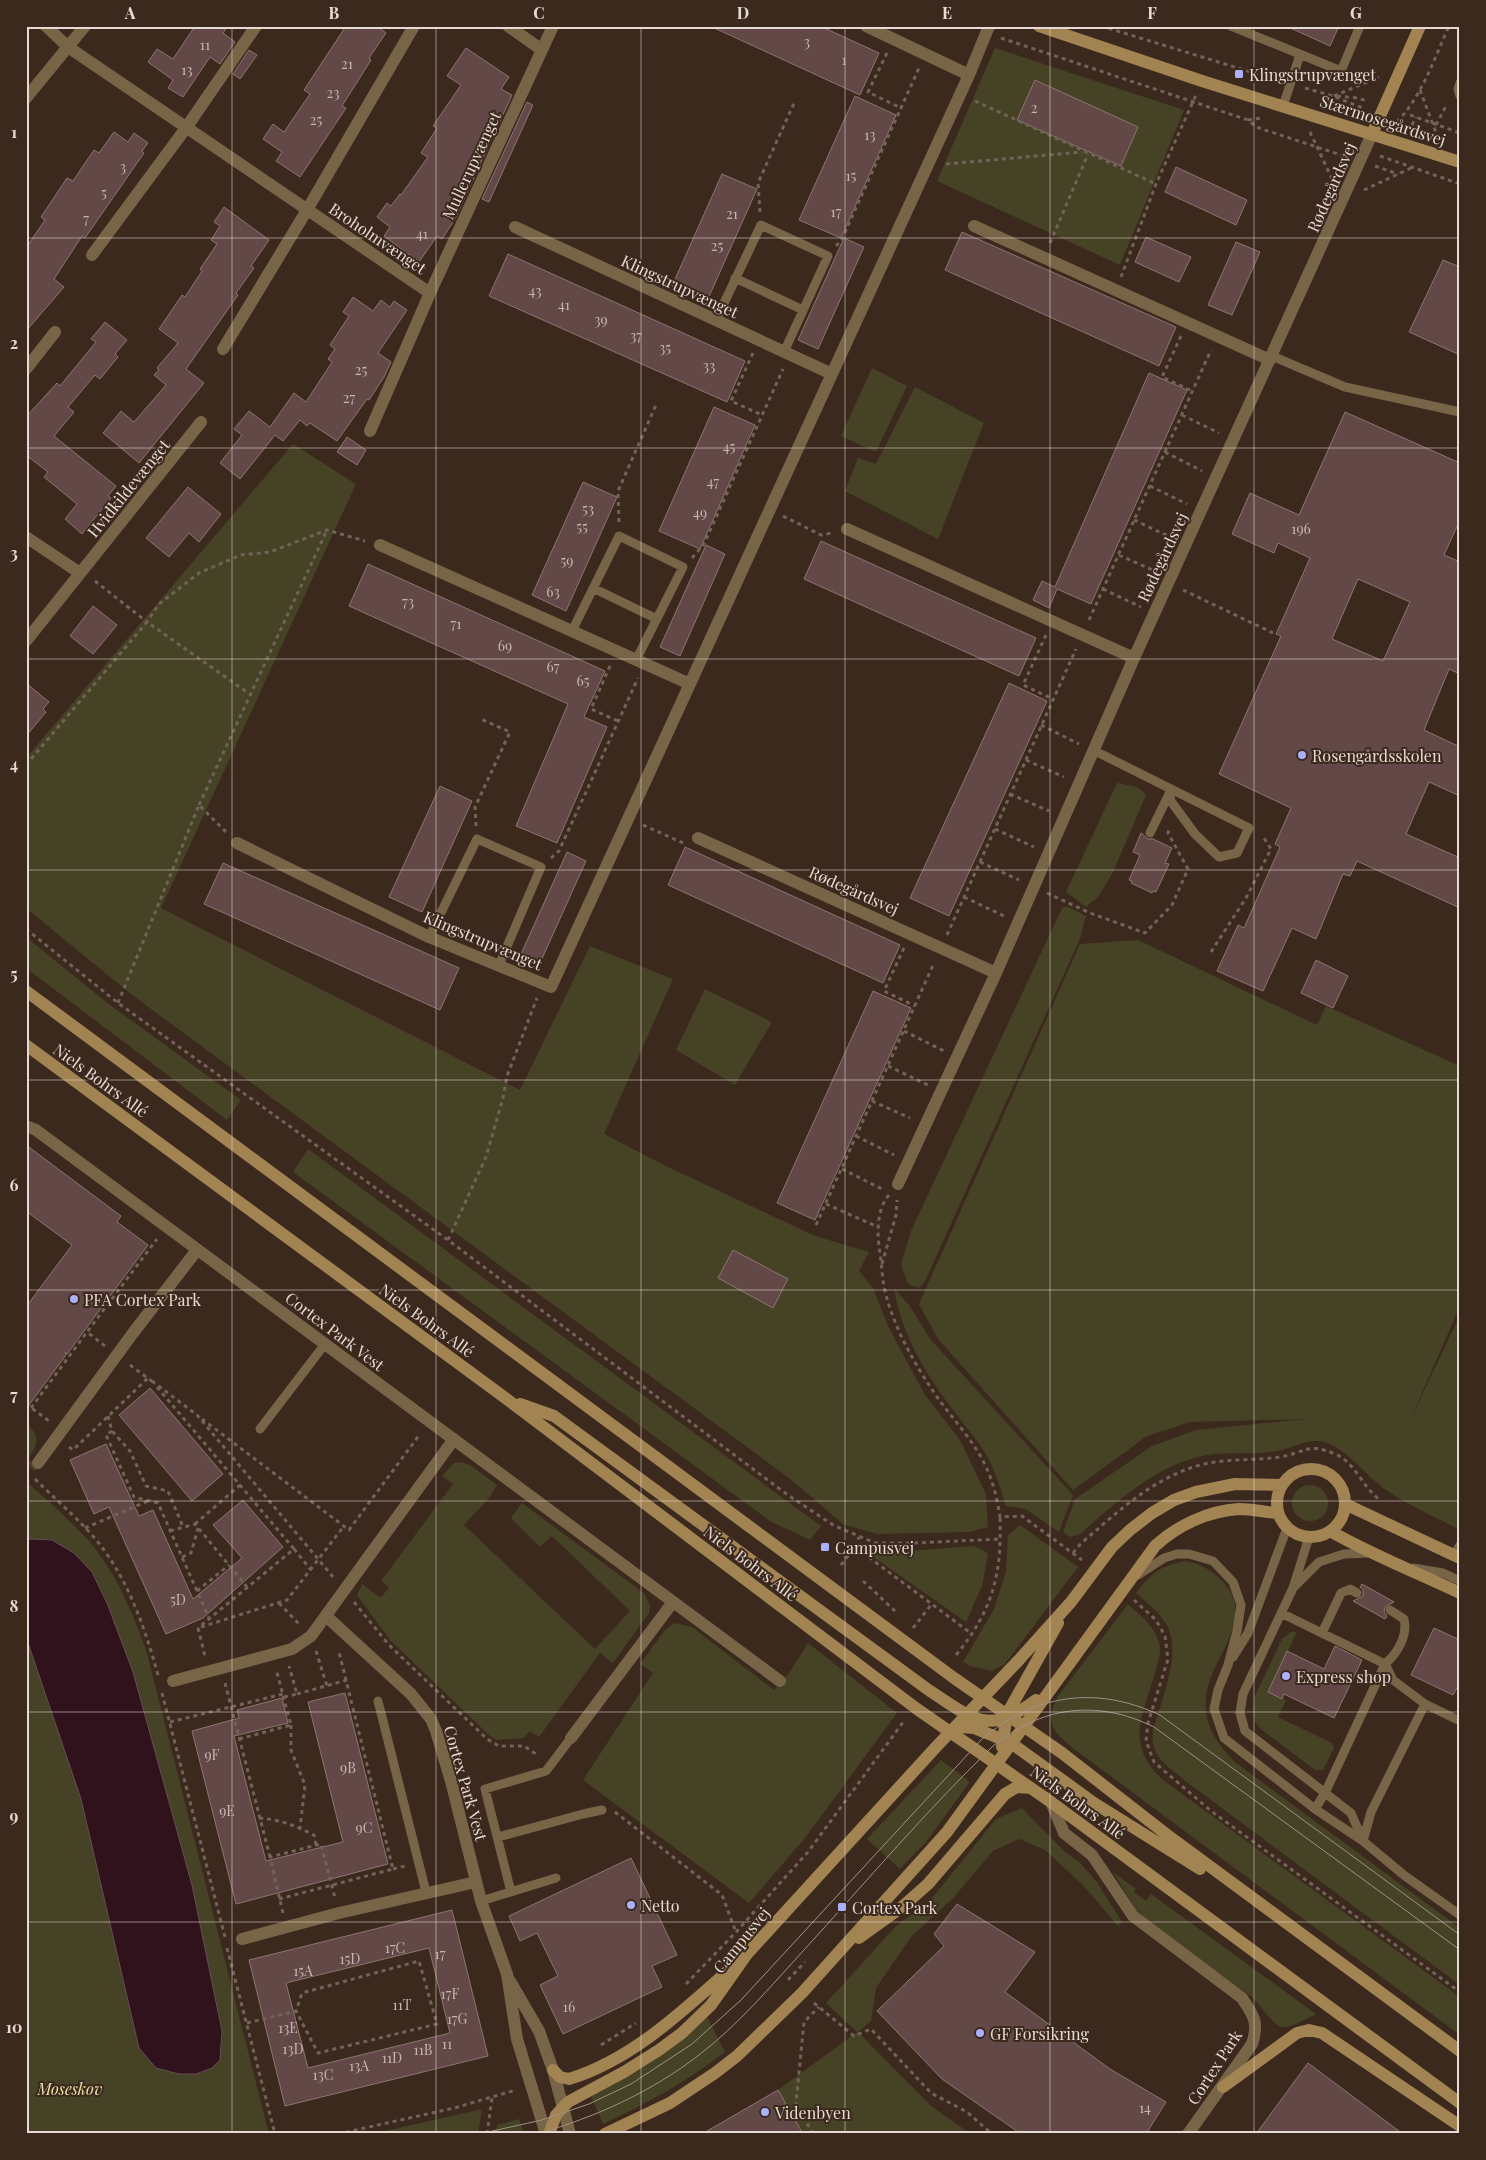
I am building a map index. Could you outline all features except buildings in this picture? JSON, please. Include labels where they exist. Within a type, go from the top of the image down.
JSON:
[{"type":"street","name":"Broholmvænget","points":[[46,26],[68,47],[430,293],[370,431]]},
{"type":"street","points":[[26,98],[85,26]]},
{"type":"street","points":[[92,255],[186,128],[256,26]]},
{"type":"street","points":[[307,210],[414,26]]},
{"type":"street","points":[[508,26],[542,50]]},
{"type":"street","name":"Mullerupvænget","points":[[430,293],[553,26]]},
{"type":"street","points":[[866,26],[969,75]]},
{"type":"street","name":"Stærmosegårdsvej","points":[[1039,26],[1202,81],[1460,162]]},
{"type":"street","name":"Rødegårdsvej","points":[[894,1189],[996,972],[1134,658],[1420,26]]},
{"type":"street","name":"Klingstrupvænget","points":[[237,843],[429,937],[551,987],[988,30]]},
{"type":"street","name":"Broholmvænget","points":[[223,349],[307,210]]},
{"type":"street","points":[[974,226],[1217,336],[1271,358]]},
{"type":"street","name":"Klingstrupvænget","points":[[514,227],[832,374]]},
{"type":"street","points":[[26,369],[55,332]]},
{"type":"street","name":"Hvidkildevænget","points":[[26,641],[201,422]]},
{"type":"street","points":[[847,529],[1134,658]]},
{"type":"street","points":[[26,537],[80,573]]},
{"type":"street","points":[[380,545],[690,684]]},
{"type":"street","name":"Rødegårdsvej","points":[[698,838],[996,972]]},
{"type":"street","name":"Niels Bohrs Allé","points":[[26,991],[1008,1717],[1023,1725],[1460,2051]]},
{"type":"street","name":"Niels Bohrs Allé","points":[[26,1045],[508,1400],[950,1732],[999,1760],[1010,1774],[1051,1802],[1460,2103]]},
{"type":"street","name":"Cortex Park Vest","points":[[26,1126],[36,1130],[780,1681]]},
{"type":"street","points":[[38,1463],[117,1355],[198,1250]]},
{"type":"street","points":[[508,1400],[554,1416],[922,1686],[967,1715],[985,1722],[1008,1717],[1037,1700],[1052,1686]]},
{"type":"street","points":[[173,1681],[292,1649],[311,1636],[454,1439]]},
{"type":"street","points":[[1314,1468],[1326,1472],[1337,1480],[1343,1491],[1345,1504],[1338,1524],[1330,1532],[1309,1538],[1298,1535],[1287,1528],[1278,1513],[1277,1494],[1281,1484],[1290,1475],[1301,1470],[1314,1468]]},
{"type":"street","points":[[606,2134],[670,2103],[737,2056],[802,1993],[947,1832],[999,1760],[1006,1740],[1008,1717],[1071,1602],[1112,1547],[1152,1513],[1174,1500],[1196,1492],[1235,1484],[1281,1484]]},
{"type":"street","points":[[1345,1504],[1458,1553]]},
{"type":"street","points":[[1006,1740],[1023,1725],[1145,1558],[1168,1534],[1207,1514],[1240,1509],[1278,1513]]},
{"type":"street","points":[[1330,1532],[1370,1554],[1403,1566],[1460,1593]]},
{"type":"street","points":[[571,1738],[673,1602]]},
{"type":"street","points":[[983,1697],[1071,1602]]},
{"type":"street","name":"Cortex Park Vest","points":[[326,1616],[412,1694],[430,1719],[442,1747],[481,1901],[506,1974],[517,2039],[546,2133]]},
{"type":"street","name":"Campusvej","points":[[546,2133],[556,2115],[575,2097],[643,2060],[682,2032],[711,2005],[747,1954],[983,1697]]},
{"type":"street","points":[[950,1732],[961,1728],[974,1728],[1006,1740],[1094,1803],[1273,1913]]},
{"type":"street","points":[[836,1954],[902,1907],[928,1884],[1005,1794],[1018,1787],[1031,1788]]},
{"type":"street","name":"Cortex Park","points":[[1051,1802],[1064,1833],[1092,1856],[1133,1916],[1242,1998],[1254,2017],[1257,2030],[1252,2044],[1188,2134]]},
{"type":"street","points":[[242,1939],[339,1913],[476,1882]]},
{"type":"street","points":[[553,2070],[560,2077],[568,2079],[596,2068],[634,2046],[678,2015],[747,1954]]},
{"type":"street","name":"Cortex Park Vest","points":[[506,1974],[539,2030],[553,2070],[570,2134]]},
{"type":"street","points":[[1223,2087],[1297,2034],[1309,2030],[1322,2033],[1460,2126]]},
{"type":"lane","points":[[1231,26],[1300,55],[1342,70],[1360,26]]},
{"type":"lane","points":[[1283,106],[1300,55]]},
{"type":"lane","points":[[1459,95],[1460,83]]},
{"type":"lane","points":[[716,320],[761,225],[828,256],[803,310],[787,353]]},
{"type":"lane","points":[[735,278],[803,310]]},
{"type":"lane","points":[[1271,358],[1344,387],[1460,412]]},
{"type":"lane","points":[[572,631],[619,536],[683,567],[640,662]]},
{"type":"lane","points":[[594,588],[658,619]]},
{"type":"lane","points":[[1093,750],[1249,828],[1237,853],[1219,857],[1195,834],[1170,800],[1171,790]]},
{"type":"lane","points":[[1150,833],[1171,790]]},
{"type":"lane","points":[[429,937],[477,839],[541,867],[499,965]]},
{"type":"lane","points":[[260,1429],[325,1344]]},
{"type":"lane","points":[[1228,1665],[1248,1633],[1287,1528]]},
{"type":"lane","points":[[1309,1538],[1293,1588],[1243,1694],[1240,1713],[1244,1731],[1351,1813],[1363,1841]]},
{"type":"lane","points":[[1130,1581],[1151,1565],[1177,1554],[1190,1554],[1213,1561],[1233,1582],[1241,1605],[1237,1631],[1228,1665],[1218,1690],[1214,1709],[1224,1738],[1315,1809],[1363,1841],[1405,1876],[1460,1915]]},
{"type":"lane","points":[[1293,1588],[1319,1562],[1344,1554],[1370,1554]]},
{"type":"lane","points":[[1403,1566],[1443,1573],[1460,1581]]},
{"type":"lane","points":[[1322,1633],[1341,1593],[1350,1589],[1357,1592]]},
{"type":"lane","points":[[1315,1809],[1325,1793],[1385,1664],[1393,1657],[1407,1628],[1404,1618],[1390,1610]]},
{"type":"lane","points":[[1281,1613],[1385,1664],[1393,1680],[1425,1704],[1460,1720]]},
{"type":"lane","points":[[378,1701],[426,1892]]},
{"type":"lane","points":[[1363,1841],[1371,1812],[1425,1704]]},
{"type":"lane","points":[[512,1892],[486,1789],[546,1771],[571,1738]]},
{"type":"lane","points":[[498,1837],[602,1810]]},
{"type":"lane","points":[[481,1901],[556,1878]]},
{"type":"path","points":[[1101,26],[1291,84],[1334,96],[1368,101]]},
{"type":"path","points":[[1435,124],[1420,90],[1449,26]]},
{"type":"path","points":[[988,30],[1192,103],[1248,120],[1256,127],[1348,158]]},
{"type":"path","points":[[894,39],[868,92],[901,108]]},
{"type":"path","points":[[842,239],[925,54]]},
{"type":"path","points":[[1334,96],[1401,67]]},
{"type":"path","points":[[1116,290],[1156,184],[1202,81]]},
{"type":"path","points":[[1435,124],[1445,106],[1459,95]]},
{"type":"path","points":[[761,225],[758,183],[795,101]]},
{"type":"path","points":[[978,103],[1156,184]]},
{"type":"path","points":[[1410,115],[1460,133]]},
{"type":"path","points":[[1412,125],[1416,117]]},
{"type":"path","points":[[1309,129],[1325,164]]},
{"type":"path","points":[[1365,150],[1393,162],[1460,184]]},
{"type":"path","points":[[928,162],[942,165],[1086,153]]},
{"type":"path","points":[[1044,258],[1086,153]]},
{"type":"path","points":[[1372,165],[1399,174]]},
{"type":"path","points":[[1188,323],[1162,377],[1192,391]]},
{"type":"path","points":[[956,915],[1217,336]]},
{"type":"path","points":[[759,340],[731,401],[762,415]]},
{"type":"path","points":[[701,550],[762,415],[787,353]]},
{"type":"path","points":[[619,536],[618,491],[656,405]]},
{"type":"path","points":[[1182,415],[1234,440]]},
{"type":"path","points":[[1165,452],[1216,478]]},
{"type":"path","points":[[1150,486],[1169,495]]},
{"type":"path","points":[[770,510],[821,535],[847,529]]},
{"type":"path","points":[[1134,520],[1156,530]]},
{"type":"path","points":[[26,765],[147,622],[159,604],[199,573],[240,555],[270,552],[327,530],[380,545]]},
{"type":"path","points":[[118,1003],[199,805],[327,530]]},
{"type":"path","points":[[1118,555],[1142,565]]},
{"type":"path","points":[[80,573],[97,582],[147,622],[250,695]]},
{"type":"path","points":[[1168,583],[1273,633]]},
{"type":"path","points":[[1103,589],[1129,601]]},
{"type":"path","points":[[1052,622],[1022,685],[1053,699]]},
{"type":"path","points":[[616,651],[591,709],[618,721]]},
{"type":"path","points":[[541,867],[559,851],[618,721],[640,662]]},
{"type":"path","points":[[477,839],[475,807],[510,732],[481,719]]},
{"type":"path","points":[[1042,725],[1064,736]]},
{"type":"path","points":[[1026,760],[1079,783]]},
{"type":"path","points":[[1010,794],[1064,818]]},
{"type":"path","points":[[199,805],[227,832]]},
{"type":"path","points":[[1033,887],[1090,913],[1145,933],[1172,905],[1188,869],[1168,833],[1172,821],[1179,812]]},
{"type":"path","points":[[628,818],[685,844],[698,838]]},
{"type":"path","points":[[1211,952],[1246,898],[1271,849],[1264,836],[1249,828]]},
{"type":"path","points":[[995,829],[1048,854]]},
{"type":"path","points":[[980,862],[1006,874]]},
{"type":"path","points":[[964,897],[990,910]]},
{"type":"path","points":[[26,929],[118,1003],[448,1240],[785,1493],[833,1525],[875,1543],[1001,1539]]},
{"type":"path","points":[[910,934],[884,991],[915,1006]]},
{"type":"path","points":[[448,1240],[486,1157],[503,1098],[507,1076],[542,983]]},
{"type":"path","points":[[816,1225],[913,1011]]},
{"type":"path","points":[[904,1031],[957,1057]]},
{"type":"path","points":[[888,1066],[941,1092]]},
{"type":"path","points":[[872,1101],[925,1125]]},
{"type":"path","points":[[856,1136],[908,1162]]},
{"type":"path","points":[[842,1169],[894,1189]]},
{"type":"path","points":[[894,1189],[884,1200],[877,1234],[884,1290],[910,1355],[935,1395],[968,1437],[982,1459],[993,1484],[1000,1517],[1000,1561],[988,1607],[972,1634],[956,1655]]},
{"type":"path","points":[[881,1264],[896,1215],[894,1189]]},
{"type":"path","points":[[826,1204],[878,1227]]},
{"type":"path","points":[[31,1408],[166,1227]]},
{"type":"path","points":[[87,1332],[349,1530],[430,1421]]},
{"type":"path","points":[[26,1404],[73,1450],[148,1378]]},
{"type":"path","points":[[152,1381],[311,1570]]},
{"type":"path","points":[[197,1415],[389,1645],[487,1739],[499,1746],[524,1746],[552,1764]]},
{"type":"path","points":[[108,1416],[112,1431],[130,1451],[146,1486],[168,1491],[183,1527]]},
{"type":"path","points":[[112,1431],[106,1435],[134,1496],[158,1503],[209,1618]]},
{"type":"path","points":[[30,1475],[86,1528],[114,1565],[143,1623],[160,1682]]},
{"type":"path","points":[[170,1531],[195,1524],[240,1485]]},
{"type":"path","points":[[86,1528],[148,1501]]},
{"type":"path","points":[[1000,1517],[1022,1516],[1094,1570]]},
{"type":"path","points":[[195,1524],[247,1587]]},
{"type":"path","points":[[198,1628],[287,1600],[344,1526]]},
{"type":"path","points":[[182,1557],[190,1553],[199,1528]]},
{"type":"path","points":[[841,1565],[855,1547],[859,1537]]},
{"type":"path","points":[[855,1547],[972,1634]]},
{"type":"path","points":[[198,1628],[294,1549]]},
{"type":"path","points":[[197,1591],[229,1565]]},
{"type":"path","points":[[863,1581],[901,1618]]},
{"type":"path","points":[[1122,1592],[1156,1620],[1165,1636],[1168,1659],[1148,1723],[1146,1741],[1154,1762],[1211,1811],[1460,1992]]},
{"type":"path","points":[[279,1602],[311,1636],[327,1686]]},
{"type":"path","points":[[907,1623],[913,1628],[931,1605]]},
{"type":"path","points":[[198,1628],[231,1706],[286,1927]]},
{"type":"path","points":[[279,1899],[393,1869],[348,1680],[338,1648],[340,1628]]},
{"type":"path","points":[[285,1651],[296,1694]]},
{"type":"path","points":[[272,1654],[291,1725],[291,1750],[305,1786],[300,1828]]},
{"type":"path","points":[[170,1722],[231,1706],[296,1694],[348,1680]]},
{"type":"path","points":[[162,1690],[275,2134]]},
{"type":"path","points":[[680,1989],[736,1932],[808,1852],[904,1721]]},
{"type":"path","points":[[239,1738],[291,1725]]},
{"type":"path","points":[[602,1810],[618,1813],[722,1895],[736,1932]]},
{"type":"path","points":[[259,1818],[281,1820],[300,1828],[314,1835],[316,1845]]},
{"type":"path","points":[[270,1857],[321,1844],[339,1913]]},
{"type":"path","points":[[419,1961],[437,2024],[318,2053],[296,2011],[302,1993],[419,1961]]},
{"type":"path","points":[[788,1980],[805,1962]]},
{"type":"path","points":[[802,1993],[854,2036],[871,2029],[931,2093],[967,2112],[992,2134]]},
{"type":"path","points":[[813,2134],[796,2103],[804,2022],[819,2007]]},
{"type":"path","points":[[247,2023],[296,2011]]},
{"type":"path","points":[[599,2046],[639,2021]]},
{"type":"path","points":[[338,2134],[511,2093],[530,2083]]},
{"type":"path","points":[[487,2134],[492,2098]]},
{"type":"green space","points":[[995,48],[1184,110],[1120,265],[937,181]]},
{"type":"green space","points":[[872,368],[907,386],[876,452],[841,436]]},
{"type":"green space","points":[[915,387],[984,423],[938,539],[845,491],[858,458],[876,464]]},
{"type":"green space","points":[[293,444],[356,484],[161,908],[520,1090],[590,946],[673,979],[604,1134],[668,1167],[815,1236],[869,1252],[859,1271],[873,1288],[888,1326],[925,1395],[960,1440],[986,1494],[988,1527],[969,1532],[877,1534],[843,1524],[789,1478],[132,995],[26,908],[26,758]]},
{"type":"green space","points":[[1117,783],[1137,787],[1146,795],[1113,872],[1098,897],[1086,907],[1066,892]]},
{"type":"green space","points":[[1066,906],[1086,916],[1079,941],[925,1281],[919,1288],[908,1284],[901,1265],[911,1231],[1062,908]]},
{"type":"green space","points":[[26,937],[110,1005],[241,1100],[227,1120],[26,968]]},
{"type":"green space","points":[[1138,940],[1317,1025],[1326,1006],[1460,1066],[1460,1306],[1411,1418],[1460,1315],[1460,1530],[1386,1490],[1336,1447],[1320,1441],[1313,1441],[1283,1450],[1215,1454],[1177,1464],[1142,1484],[1080,1534],[1070,1537],[1063,1532],[1075,1499],[1152,1446],[1196,1430],[1305,1419],[1190,1422],[1147,1436],[1073,1490],[938,1339],[919,1304],[1080,944]]},
{"type":"green space","points":[[705,989],[772,1022],[735,1085],[676,1050]]},
{"type":"green space","points":[[308,1149],[821,1526],[810,1540],[770,1521],[293,1172]]},
{"type":"green space","points":[[894,1288],[910,1306],[930,1339],[1073,1495],[1059,1532],[1026,1509],[1006,1506],[989,1459],[941,1394],[915,1351],[902,1320]]},
{"type":"green space","points":[[26,1423],[36,1436],[36,1444],[28,1459],[39,1467],[35,1471],[26,1464]]},
{"type":"green space","points":[[461,1462],[470,1465],[497,1485],[489,1498],[464,1525],[595,1649],[630,1611],[552,1536],[540,1547],[511,1518],[522,1503],[645,1594],[650,1606],[649,1613],[613,1663],[600,1653],[539,1737],[530,1731],[524,1738],[497,1740],[490,1736],[390,1640],[357,1595],[362,1584],[381,1598],[389,1587],[381,1581],[453,1484],[442,1476],[454,1463]]},
{"type":"green space","name":"Moseskov","points":[[26,1481],[58,1510],[98,1552],[123,1594],[142,1638],[269,2134],[26,2134]]},
{"type":"green space","points":[[1310,1485],[1317,1486],[1323,1490],[1327,1496],[1327,1510],[1323,1516],[1317,1520],[1310,1521],[1303,1520],[1297,1516],[1293,1510],[1292,1503],[1293,1496],[1297,1490],[1303,1486]]},
{"type":"green space","points":[[1020,1525],[1078,1567],[1005,1664],[992,1671],[970,1666],[963,1662],[994,1609],[1006,1572],[1008,1535]]},
{"type":"green space","points":[[860,1545],[907,1551],[973,1546],[983,1550],[988,1554],[982,1586],[966,1622],[859,1547]]},
{"type":"green space","points":[[1187,1561],[1212,1572],[1225,1584],[1233,1598],[1236,1612],[1228,1640],[1209,1683],[1206,1697],[1209,1725],[1218,1742],[1236,1763],[1460,1928],[1460,1985],[1184,1780],[1165,1764],[1157,1753],[1154,1747],[1153,1730],[1169,1677],[1172,1648],[1171,1635],[1160,1615],[1136,1593],[1157,1571],[1170,1565]]},
{"type":"green space","points":[[1128,1604],[1154,1631],[1160,1646],[1159,1659],[1142,1714],[1140,1728],[1143,1753],[1151,1766],[1163,1780],[1460,1997],[1460,2035],[1074,1749],[1056,1732],[1051,1720],[1058,1696]]},
{"type":"green space","points":[[674,1623],[692,1627],[774,1690],[789,1673],[808,1643],[897,1713],[805,1838],[749,1903],[583,1780],[653,1673],[640,1664],[665,1630]]},
{"type":"green space","points":[[1291,1632],[1297,1632],[1268,1692],[1286,1700],[1278,1717],[1332,1743],[1334,1748],[1323,1770],[1315,1770],[1262,1730],[1255,1722],[1253,1714],[1254,1698],[1282,1639]]},
{"type":"green space","points":[[941,1760],[968,1780],[969,1783],[926,1842],[900,1869],[867,1839]]},
{"type":"green space","points":[[1022,1808],[1063,1850],[1081,1864],[1097,1882],[1122,1922],[1118,1926],[1083,1885],[1045,1850],[1019,1839],[993,1851],[954,1897],[911,1937],[876,1988],[871,2021],[858,2032],[931,2106],[971,2134],[803,2134],[778,2090],[857,2032],[826,2003],[896,1926],[929,1902],[996,1819]]},
{"type":"green space","points":[[1113,1872],[1136,1889],[1134,1892],[1146,1901],[1151,1894],[1316,2014],[1292,2026],[1279,2026],[1274,2023],[1252,1997],[1151,1925],[1135,1908]]},
{"type":"green space","points":[[707,2017],[725,2052],[696,2073],[666,2091],[603,2124],[591,2096],[667,2051]]},
{"type":"green space","points":[[482,2109],[478,2134],[372,2134]]},
{"type":"green space","points":[[519,2119],[524,2134],[496,2134],[497,2125]]},
{"type":"shaded area","points":[[31,1539],[52,1540],[74,1553],[92,1572],[107,1603],[133,1672],[192,1885],[222,2031],[220,2060],[212,2068],[196,2074],[179,2074],[156,2068],[139,2048],[81,1799],[26,1637],[26,1541]]},
{"type":"tram line","points":[[479,2134],[542,2120],[589,2104],[631,2084],[692,2044],[741,2000],[981,1740],[1002,1724],[1023,1712],[1044,1704],[1066,1699],[1112,1700],[1160,1715],[1460,1935]]},
{"type":"tram line","points":[[537,2134],[580,2120],[622,2102],[662,2081],[699,2055],[754,2005],[920,1821],[992,1747],[1011,1733],[1030,1723],[1050,1715],[1070,1711],[1091,1710],[1112,1713],[1133,1718],[1154,1727],[1460,1950]]},
{"type":"place","name":"Klingstrupvænget","points":[[1239,74]]},
{"type":"place","name":"Rosengårdsskolen","points":[[1302,755]]},
{"type":"place","name":"PFA Cortex Park","points":[[74,1299]]},
{"type":"place","name":"Campusvej","points":[[825,1547]]},
{"type":"place","name":"Express shop","points":[[1286,1676]]},
{"type":"place","name":"Netto","points":[[631,1905]]},
{"type":"place","name":"Cortex Park","points":[[842,1907]]},
{"type":"place","name":"GF Forsikring","points":[[980,2033]]},
{"type":"place","name":"Videnbyen","points":[[765,2112]]}]
